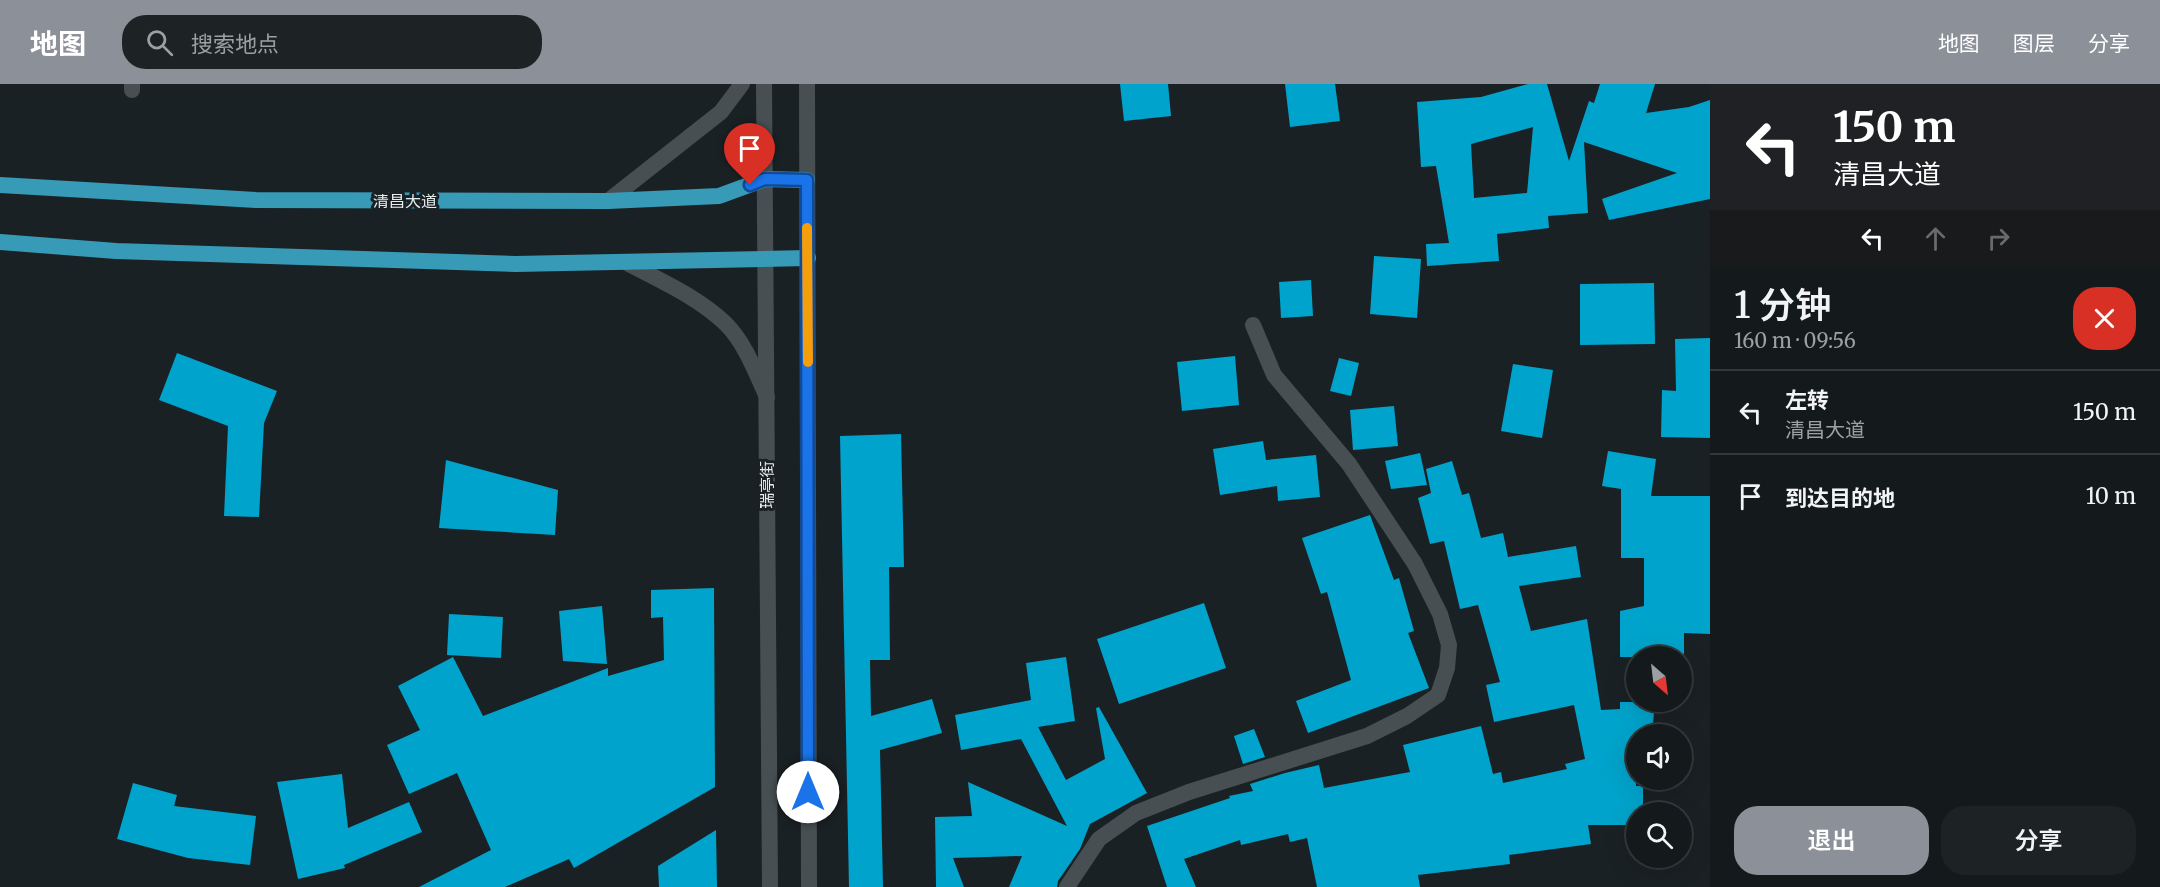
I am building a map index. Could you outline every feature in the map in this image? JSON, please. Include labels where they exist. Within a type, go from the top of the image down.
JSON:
[{"type":"main road","points":[[608,201],[721,112],[741,84]]},
{"type":"main road","name":"瑞亭街","points":[[764,84],[770,887]]},
{"type":"main road","points":[[807,84],[809,887]]},
{"type":"main road","name":"清昌大道","points":[[0,185],[256,200],[608,201],[719,196],[765,179],[807,180]]},
{"type":"main road","points":[[0,242],[151,253],[515,264],[766,261],[808,258]]},
{"type":"main road","points":[[627,263],[682,292],[727,325],[747,354],[767,397]]},
{"type":"main road","points":[[1067,887],[1099,839],[1136,813],[1189,792],[1367,736],[1407,716],[1438,695],[1447,668],[1449,645],[1440,614],[1415,564],[1348,464],[1274,375],[1253,325]]},
{"type":"building","points":[[1120,84],[1168,84],[1171,116],[1124,121]]},
{"type":"building","points":[[1285,84],[1335,84],[1340,121],[1290,127]]},
{"type":"building","points":[[1528,84],[1547,84],[1569,161],[1589,101],[1594,103],[1600,84],[1655,84],[1646,113],[1689,107],[1710,100],[1710,199],[1609,220],[1602,199],[1677,173],[1584,142],[1588,213],[1548,216],[1549,228],[1497,234],[1499,261],[1427,266],[1426,244],[1449,243],[1436,166],[1421,167],[1417,102],[1481,97]],"holes":[[[1533,127],[1527,193],[1474,198],[1471,144]]]},
{"type":"building","points":[[1374,256],[1421,259],[1417,318],[1370,314]]},
{"type":"building","points":[[1311,280],[1313,316],[1281,318],[1279,282]]},
{"type":"building","points":[[1654,283],[1655,344],[1580,345],[1580,284]]},
{"type":"building","points":[[1710,338],[1710,438],[1661,437],[1662,390],[1676,391],[1675,339]]},
{"type":"building","points":[[177,353],[277,391],[264,423],[259,517],[224,516],[228,426],[159,400]]},
{"type":"building","points":[[1235,356],[1239,405],[1182,411],[1177,362]]},
{"type":"building","points":[[1339,358],[1359,363],[1351,396],[1330,391]]},
{"type":"building","points":[[1513,364],[1553,370],[1542,438],[1501,431]]},
{"type":"building","points":[[1394,406],[1398,446],[1353,450],[1350,410]]},
{"type":"building","points":[[901,434],[904,567],[889,567],[890,660],[870,660],[871,716],[932,699],[942,733],[880,750],[883,887],[849,887],[840,436]]},
{"type":"building","points":[[1263,441],[1266,460],[1316,455],[1320,497],[1278,501],[1277,486],[1220,495],[1213,449]]},
{"type":"building","points":[[1608,451],[1656,459],[1651,496],[1710,496],[1710,634],[1684,633],[1684,646],[1626,646],[1626,657],[1620,657],[1620,611],[1644,606],[1644,558],[1621,558],[1621,489],[1602,486]]},
{"type":"building","points":[[1420,453],[1427,485],[1391,489],[1385,461]]},
{"type":"building","points":[[446,460],[558,490],[555,535],[439,528]]},
{"type":"building","points":[[1452,461],[1462,495],[1469,493],[1481,538],[1503,533],[1508,557],[1576,546],[1581,577],[1519,586],[1531,631],[1587,619],[1601,710],[1620,709],[1620,702],[1626,702],[1626,712],[1654,712],[1653,724],[1626,724],[1626,790],[1643,790],[1643,802],[1626,802],[1626,825],[1588,825],[1591,844],[1509,855],[1510,864],[1418,875],[1420,887],[1317,887],[1307,838],[1290,842],[1288,834],[1241,845],[1240,840],[1184,859],[1196,887],[1167,887],[1147,826],[1230,798],[1229,796],[1253,791],[1250,784],[1285,773],[1319,765],[1324,788],[1410,772],[1403,745],[1481,726],[1493,774],[1501,772],[1503,783],[1567,769],[1565,764],[1585,759],[1574,705],[1494,722],[1486,685],[1500,682],[1478,605],[1460,609],[1444,541],[1430,544],[1418,498],[1431,493],[1426,469]]},
{"type":"building","points":[[1370,515],[1394,580],[1399,578],[1414,631],[1408,633],[1429,688],[1308,733],[1296,701],[1351,680],[1327,592],[1321,594],[1302,538]]},
{"type":"building","points":[[714,588],[715,787],[574,868],[569,859],[505,887],[419,887],[491,850],[457,773],[409,794],[387,745],[420,730],[398,686],[453,657],[483,716],[608,668],[608,676],[664,660],[663,617],[651,618],[651,590]]},
{"type":"building","points":[[1204,603],[1226,668],[1119,704],[1097,639]]},
{"type":"building","points":[[602,606],[607,664],[563,661],[559,611]]},
{"type":"building","points":[[449,614],[503,617],[501,658],[447,655]]},
{"type":"building","points":[[1066,657],[1075,721],[1038,727],[1066,780],[1105,759],[1096,708],[1099,707],[1147,793],[1090,824],[1080,849],[1058,881],[1057,887],[1009,887],[1022,856],[953,858],[964,887],[936,887],[935,817],[972,816],[968,782],[1067,826],[1021,739],[961,750],[955,715],[1031,700],[1026,663]]},
{"type":"building","points":[[1254,729],[1265,757],[1243,764],[1234,736]]},
{"type":"building","points":[[342,774],[348,828],[409,802],[422,832],[344,865],[345,868],[298,879],[277,782]]},
{"type":"building","points":[[133,783],[177,795],[174,806],[256,816],[250,865],[188,858],[117,839]]},
{"type":"building","points":[[716,830],[717,887],[659,887],[658,866]]},
{"type":"slow traffic","points":[[807,228],[808,362]]},
{"type":"route","points":[[750,185],[765,179],[807,180],[808,792]]}]
